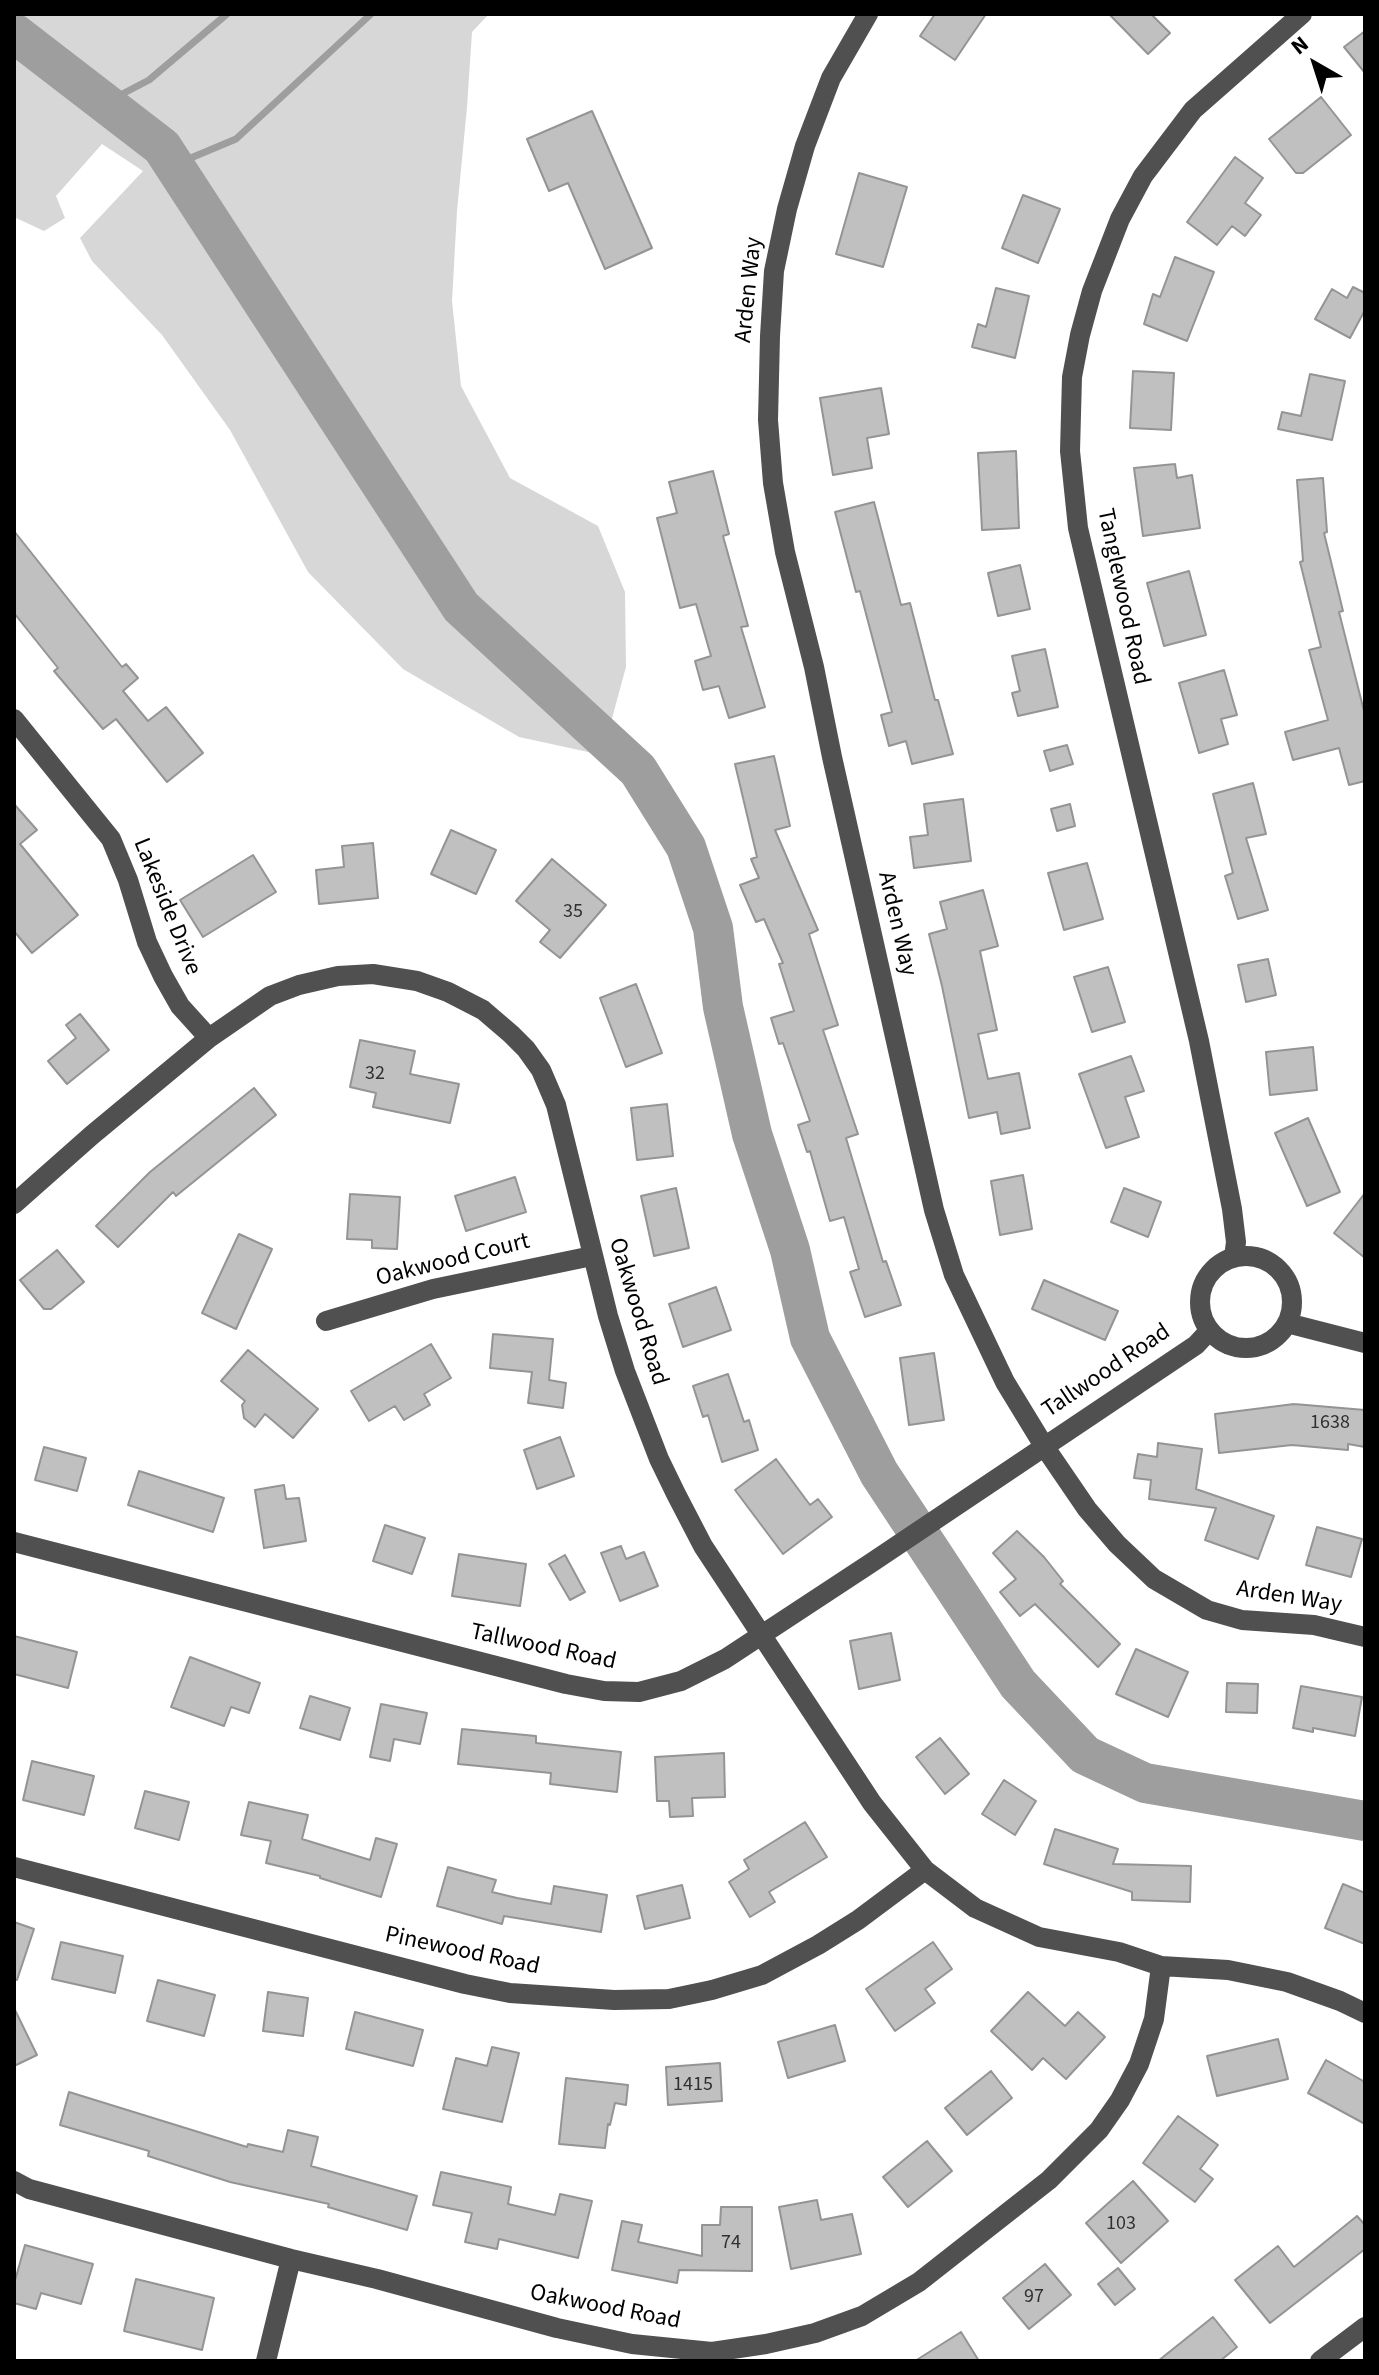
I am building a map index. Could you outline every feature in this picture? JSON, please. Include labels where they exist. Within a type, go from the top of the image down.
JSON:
[{"type":"street","name":"Arden Way","points":[[868,14],[831,78],[805,146],[783,224],[774,271],[768,420],[773,483],[785,552],[814,667],[934,1210],[954,1275],[1005,1382],[1087,1509],[1117,1544],[1154,1579],[1207,1610],[1242,1620],[1314,1625],[1365,1637]]},
{"type":"street","name":"Tanglewood Road","points":[[1234,1257],[1236,1242],[1232,1209],[1202,1055],[1078,528],[1070,451],[1072,377],[1092,291],[1120,219],[1143,176],[1193,110],[1302,14]]},
{"type":"street","name":"Lakeside Drive","points":[[14,719],[111,839],[128,880],[147,942],[163,976],[180,1006],[209,1038]]},
{"type":"street","name":"Oakwood Road","points":[[14,1204],[209,1038],[270,996],[338,976],[373,974],[417,981],[483,1010],[511,1034],[541,1070],[556,1105],[592,1256],[625,1371],[659,1459],[703,1546],[872,1803],[925,1870],[975,1908],[1039,1937],[1119,1952],[1161,1966],[1228,1970],[1287,1982],[1365,2013]]},
{"type":"street","name":"Oakwood Court","points":[[326,1321],[433,1289],[592,1256]]},
{"type":"street","points":[[1234,1257],[1264,1259],[1277,1267],[1286,1279],[1292,1309],[1287,1323],[1279,1335],[1266,1344],[1236,1348],[1221,1342],[1209,1331],[1202,1318],[1199,1302],[1202,1286],[1209,1273],[1234,1257]]},
{"type":"street","points":[[1287,1323],[1365,1343]]},
{"type":"street","name":"Tallwood Road","points":[[14,1542],[566,1684],[604,1691],[639,1692],[681,1681],[725,1659],[1196,1345],[1209,1331]]},
{"type":"street","name":"Pinewood Road","points":[[14,1867],[465,1984],[510,1993],[614,2000],[669,1999],[762,1975],[858,1920],[925,1870]]},
{"type":"street","name":"Oakwood Road","points":[[14,2181],[29,2189],[291,2259],[632,2344],[712,2352],[766,2344],[815,2333],[862,2316],[919,2282],[1049,2180],[1099,2130],[1120,2100],[1139,2064],[1154,2019],[1161,1966]]},
{"type":"street","points":[[266,2361],[291,2259]]},
{"type":"street","points":[[1320,2361],[1365,2327]]},
{"type":"shaded area","points":[[14,14],[489,14],[472,32],[457,211],[452,301],[461,386],[510,478],[598,526],[625,592],[626,667],[602,755],[519,737],[403,669],[308,572],[230,430],[162,335],[92,261],[80,238],[143,171],[102,144],[56,196],[65,218],[44,231],[14,217]]},
{"type":"building","points":[[935,14],[986,14],[955,60],[920,36]]},
{"type":"building","points":[[1109,14],[1151,14],[1170,33],[1148,54]]},
{"type":"building","points":[[1365,31],[1365,73],[1344,47]]},
{"type":"building","points":[[1321,97],[1351,135],[1303,173],[1296,173],[1269,139]]},
{"type":"building","points":[[592,111],[652,248],[605,269],[568,183],[549,191],[527,139]]},
{"type":"building","points":[[1235,157],[1263,178],[1245,203],[1261,215],[1245,236],[1232,226],[1217,245],[1187,222]]},
{"type":"building","points":[[859,173],[907,187],[883,267],[836,254]]},
{"type":"building","points":[[1023,195],[1060,209],[1038,263],[1002,248]]},
{"type":"building","points":[[1175,257],[1214,272],[1187,341],[1144,324],[1153,294],[1160,297]]},
{"type":"building","points":[[1353,287],[1365,293],[1365,310],[1350,338],[1315,319],[1332,289],[1347,298]]},
{"type":"building","points":[[996,288],[1029,296],[1015,358],[972,347],[978,324],[986,327]]},
{"type":"building","points":[[1133,371],[1174,373],[1171,430],[1130,428]]},
{"type":"building","points":[[1310,374],[1345,381],[1332,440],[1278,429],[1282,412],[1301,416]]},
{"type":"building","points":[[881,388],[889,434],[867,438],[872,468],[833,475],[820,398]]},
{"type":"building","points":[[1016,451],[1019,528],[982,530],[978,453]]},
{"type":"building","points":[[1175,464],[1177,478],[1192,475],[1200,528],[1143,536],[1134,468]]},
{"type":"building","points":[[713,471],[729,534],[723,536],[748,626],[741,627],[765,707],[729,718],[719,686],[703,690],[695,661],[711,656],[696,604],[680,608],[657,518],[677,513],[669,482]]},
{"type":"building","points":[[1323,478],[1327,532],[1324,533],[1343,611],[1339,612],[1365,715],[1365,781],[1349,785],[1339,748],[1293,760],[1285,732],[1328,720],[1309,650],[1321,647],[1300,562],[1303,561],[1297,480]]},
{"type":"building","points":[[874,502],[901,605],[910,603],[935,700],[938,700],[953,754],[912,764],[906,741],[889,746],[881,715],[892,712],[835,512]]},
{"type":"building","points":[[14,531],[122,667],[126,664],[138,678],[123,691],[148,721],[166,707],[203,753],[167,782],[116,719],[103,729],[54,671],[58,668],[14,613]]},
{"type":"building","points":[[1020,565],[1030,609],[998,616],[988,573]]},
{"type":"building","points":[[1189,571],[1206,635],[1164,646],[1147,583]]},
{"type":"building","points":[[1045,649],[1058,707],[1018,716],[1012,693],[1020,691],[1012,656]]},
{"type":"building","points":[[1224,670],[1237,715],[1221,719],[1228,744],[1199,753],[1179,683]]},
{"type":"building","points":[[1067,745],[1073,764],[1050,771],[1044,751]]},
{"type":"building","points":[[774,756],[790,826],[775,830],[818,930],[809,934],[838,1025],[823,1030],[858,1134],[846,1138],[883,1262],[886,1261],[901,1305],[865,1317],[850,1272],[859,1269],[844,1217],[830,1221],[810,1151],[807,1152],[798,1125],[810,1121],[771,1018],[794,1011],[779,964],[783,963],[764,919],[756,922],[740,885],[759,878],[751,859],[757,857],[735,764]]},
{"type":"building","points":[[1253,783],[1266,834],[1246,838],[1268,910],[1238,919],[1225,876],[1233,873],[1213,794]]},
{"type":"building","points":[[963,799],[971,861],[914,868],[910,837],[928,835],[924,804]]},
{"type":"building","points":[[14,804],[37,830],[20,844],[78,915],[32,953],[14,931]]},
{"type":"building","points":[[1070,804],[1075,826],[1057,831],[1051,809]]},
{"type":"building","points":[[451,830],[496,850],[476,894],[431,874]]},
{"type":"building","points":[[373,843],[378,898],[319,904],[316,870],[344,867],[342,846]]},
{"type":"building","points":[[253,855],[276,892],[203,937],[180,900]]},
{"type":"building","points":[[552,859],[606,905],[560,958],[540,942],[550,930],[516,901]]},
{"type":"building","points":[[1087,863],[1103,919],[1064,930],[1048,873]]},
{"type":"building","points":[[983,890],[998,946],[980,951],[997,1030],[978,1034],[988,1079],[1019,1073],[1030,1128],[1001,1134],[997,1112],[969,1118],[929,934],[947,929],[940,902]]},
{"type":"building","points":[[1268,959],[1276,995],[1246,1002],[1238,965]]},
{"type":"building","points":[[1108,967],[1125,1022],[1092,1032],[1074,977]]},
{"type":"building","points":[[636,984],[662,1053],[626,1067],[600,998]]},
{"type":"building","points":[[80,1014],[109,1050],[67,1084],[48,1061],[76,1038],[66,1025]]},
{"type":"building","points":[[360,1040],[415,1051],[410,1074],[459,1084],[450,1123],[373,1107],[376,1093],[350,1087]]},
{"type":"building","points":[[1313,1047],[1317,1090],[1270,1095],[1266,1052]]},
{"type":"building","points":[[1131,1056],[1144,1091],[1125,1097],[1139,1137],[1106,1148],[1079,1074]]},
{"type":"building","points":[[254,1088],[276,1115],[176,1196],[173,1192],[118,1247],[96,1226],[150,1172]]},
{"type":"building","points":[[667,1104],[673,1156],[637,1160],[631,1108]]},
{"type":"building","points":[[1308,1118],[1340,1192],[1307,1206],[1275,1133]]},
{"type":"building","points":[[1023,1175],[1032,1229],[1000,1235],[991,1181]]},
{"type":"building","points":[[515,1177],[526,1212],[466,1231],[455,1196]]},
{"type":"building","points":[[676,1188],[689,1248],[654,1256],[641,1196]]},
{"type":"building","points":[[1124,1188],[1161,1202],[1148,1237],[1111,1222]]},
{"type":"building","points":[[1365,1193],[1365,1258],[1334,1233]]},
{"type":"building","points":[[350,1194],[400,1197],[397,1249],[372,1248],[372,1240],[347,1239]]},
{"type":"building","points":[[239,1234],[272,1249],[236,1329],[202,1313]]},
{"type":"building","points":[[57,1250],[84,1282],[51,1309],[44,1309],[20,1280]]},
{"type":"building","points":[[1044,1280],[1118,1311],[1105,1340],[1032,1309]]},
{"type":"building","points":[[716,1287],[731,1330],[683,1347],[669,1304]]},
{"type":"building","points":[[493,1334],[553,1339],[549,1380],[566,1383],[563,1408],[528,1403],[532,1372],[490,1368]]},
{"type":"building","points":[[431,1344],[451,1378],[424,1394],[430,1405],[404,1420],[395,1406],[369,1421],[351,1391]]},
{"type":"building","points":[[248,1350],[318,1409],[293,1438],[265,1414],[255,1427],[244,1418],[242,1405],[245,1401],[221,1381]]},
{"type":"building","points":[[934,1353],[944,1420],[909,1425],[900,1358]]},
{"type":"building","points":[[728,1374],[744,1422],[749,1420],[758,1450],[722,1462],[708,1415],[703,1417],[693,1386]]},
{"type":"building","points":[[1294,1404],[1365,1410],[1365,1447],[1348,1444],[1348,1450],[1292,1445],[1219,1453],[1215,1414]]},
{"type":"building","points":[[560,1437],[574,1476],[537,1489],[524,1450]]},
{"type":"building","points":[[1158,1443],[1202,1449],[1196,1489],[1274,1516],[1258,1559],[1205,1540],[1216,1508],[1149,1499],[1151,1480],[1134,1478],[1138,1454],[1157,1457]]},
{"type":"building","points":[[44,1447],[86,1458],[77,1491],[35,1480]]},
{"type":"building","points":[[776,1459],[810,1505],[818,1499],[832,1517],[783,1554],[735,1490]]},
{"type":"building","points":[[139,1471],[224,1498],[213,1532],[128,1505]]},
{"type":"building","points":[[284,1485],[286,1499],[299,1498],[306,1541],[264,1548],[255,1490]]},
{"type":"building","points":[[385,1525],[425,1538],[412,1574],[373,1561]]},
{"type":"building","points":[[1317,1527],[1362,1539],[1351,1577],[1306,1565]]},
{"type":"building","points":[[1017,1531],[1044,1557],[1063,1581],[1060,1584],[1120,1644],[1098,1667],[1035,1604],[1020,1616],[1000,1592],[1016,1579],[993,1553]]},
{"type":"building","points":[[621,1546],[626,1559],[644,1552],[658,1586],[620,1601],[601,1553]]},
{"type":"building","points":[[459,1554],[526,1564],[520,1606],[452,1596]]},
{"type":"building","points":[[565,1555],[585,1592],[570,1600],[549,1564]]},
{"type":"building","points":[[891,1633],[900,1680],[859,1689],[850,1641]]},
{"type":"building","points":[[14,1636],[77,1652],[68,1688],[14,1674]]},
{"type":"building","points":[[1136,1649],[1188,1672],[1168,1717],[1116,1694]]},
{"type":"building","points":[[190,1657],[260,1683],[249,1713],[231,1707],[224,1726],[171,1707]]},
{"type":"building","points":[[1227,1683],[1258,1684],[1257,1713],[1226,1712]]},
{"type":"building","points":[[1301,1686],[1362,1697],[1355,1736],[1313,1728],[1313,1732],[1293,1728]]},
{"type":"building","points":[[310,1696],[350,1708],[340,1740],[300,1728]]},
{"type":"building","points":[[381,1704],[427,1713],[420,1744],[394,1739],[390,1761],[370,1757]]},
{"type":"building","points":[[462,1729],[536,1736],[536,1743],[621,1752],[617,1792],[550,1784],[551,1773],[458,1764]]},
{"type":"building","points":[[940,1738],[969,1774],[945,1794],[916,1757]]},
{"type":"building","points":[[724,1753],[725,1797],[692,1798],[693,1816],[670,1817],[669,1801],[657,1801],[655,1757]]},
{"type":"building","points":[[32,1761],[94,1776],[84,1815],[23,1800]]},
{"type":"building","points":[[1004,1780],[1036,1801],[1015,1835],[982,1814]]},
{"type":"building","points":[[145,1791],[189,1802],[179,1840],[135,1828]]},
{"type":"building","points":[[249,1802],[308,1815],[302,1839],[370,1860],[376,1838],[397,1844],[381,1897],[320,1876],[266,1863],[271,1841],[241,1835]]},
{"type":"building","points":[[805,1822],[827,1857],[769,1892],[775,1902],[750,1917],[729,1882],[749,1869],[744,1860]]},
{"type":"building","points":[[1055,1829],[1118,1849],[1113,1864],[1191,1866],[1190,1902],[1132,1900],[1132,1892],[1044,1864]]},
{"type":"building","points":[[448,1867],[496,1880],[492,1892],[551,1904],[554,1886],[607,1895],[601,1932],[504,1916],[502,1924],[437,1906]]},
{"type":"building","points":[[1343,1884],[1365,1893],[1365,1944],[1325,1928]]},
{"type":"building","points":[[682,1885],[690,1918],[645,1929],[637,1896]]},
{"type":"building","points":[[14,1922],[34,1929],[17,1980],[14,1979]]},
{"type":"building","points":[[61,1942],[123,1956],[115,1993],[52,1979]]},
{"type":"building","points":[[933,1942],[952,1969],[925,1989],[935,2003],[895,2031],[866,1989]]},
{"type":"building","points":[[158,1980],[215,1995],[204,2036],[147,2021]]},
{"type":"building","points":[[268,1992],[308,1998],[303,2036],[263,2031]]},
{"type":"building","points":[[1028,1992],[1065,2026],[1078,2012],[1105,2037],[1066,2079],[1043,2058],[1032,2070],[991,2031]]},
{"type":"building","points":[[14,2008],[37,2055],[14,2066]]},
{"type":"building","points":[[355,2012],[423,2030],[413,2066],[346,2049]]},
{"type":"building","points":[[835,2025],[845,2061],[788,2078],[778,2042]]},
{"type":"building","points":[[1278,2039],[1288,2079],[1217,2096],[1207,2056]]},
{"type":"building","points":[[492,2047],[519,2053],[502,2122],[443,2109],[456,2058],[487,2066]]},
{"type":"building","points":[[1326,2060],[1365,2082],[1365,2124],[1308,2093]]},
{"type":"building","points":[[720,2063],[722,2101],[668,2105],[666,2067]]},
{"type":"building","points":[[991,2071],[1012,2098],[967,2135],[945,2108]]},
{"type":"building","points":[[566,2078],[628,2085],[626,2105],[615,2103],[605,2148],[559,2144]]},
{"type":"building","points":[[69,2092],[247,2147],[248,2144],[283,2152],[288,2130],[318,2137],[311,2166],[417,2196],[407,2230],[328,2207],[329,2204],[230,2182],[148,2156],[149,2151],[60,2125]]},
{"type":"building","points":[[1178,2116],[1218,2145],[1200,2169],[1213,2179],[1195,2202],[1143,2163]]},
{"type":"building","points":[[927,2141],[952,2171],[908,2207],[883,2177]]},
{"type":"building","points":[[441,2172],[511,2187],[508,2204],[555,2215],[560,2194],[592,2201],[578,2258],[499,2239],[497,2249],[465,2242],[472,2213],[433,2205]]},
{"type":"building","points":[[1133,2181],[1168,2221],[1121,2263],[1086,2223]]},
{"type":"building","points":[[817,2200],[821,2220],[852,2214],[861,2254],[791,2269],[779,2207]]},
{"type":"building","points":[[721,2207],[752,2207],[752,2271],[679,2270],[677,2283],[612,2270],[622,2221],[642,2225],[638,2242],[702,2256],[702,2225],[720,2225]]},
{"type":"building","points":[[1357,2216],[1365,2225],[1365,2249],[1270,2323],[1235,2280],[1278,2246],[1294,2267]]},
{"type":"building","points":[[25,2245],[93,2264],[81,2304],[41,2293],[36,2309],[14,2303],[14,2284]]},
{"type":"building","points":[[1045,2264],[1071,2295],[1029,2329],[1003,2298]]},
{"type":"building","points":[[1118,2268],[1135,2289],[1115,2305],[1098,2284]]},
{"type":"building","points":[[136,2279],[214,2298],[202,2350],[124,2331]]},
{"type":"building","points":[[1213,2317],[1237,2347],[1220,2361],[1158,2361]]},
{"type":"building","points":[[961,2332],[979,2361],[915,2361]]},
{"type":"waterway","points":[[105,103],[149,80],[227,14]]},
{"type":"waterway","points":[[174,165],[236,139],[371,14]]},
{"type":"waterway","points":[[14,33],[162,147],[461,607],[638,770],[686,847],[713,928],[723,1007],[752,1134],[790,1250],[810,1338],[879,1473],[1018,1684],[1085,1755],[1145,1783],[1365,1821]]}]
